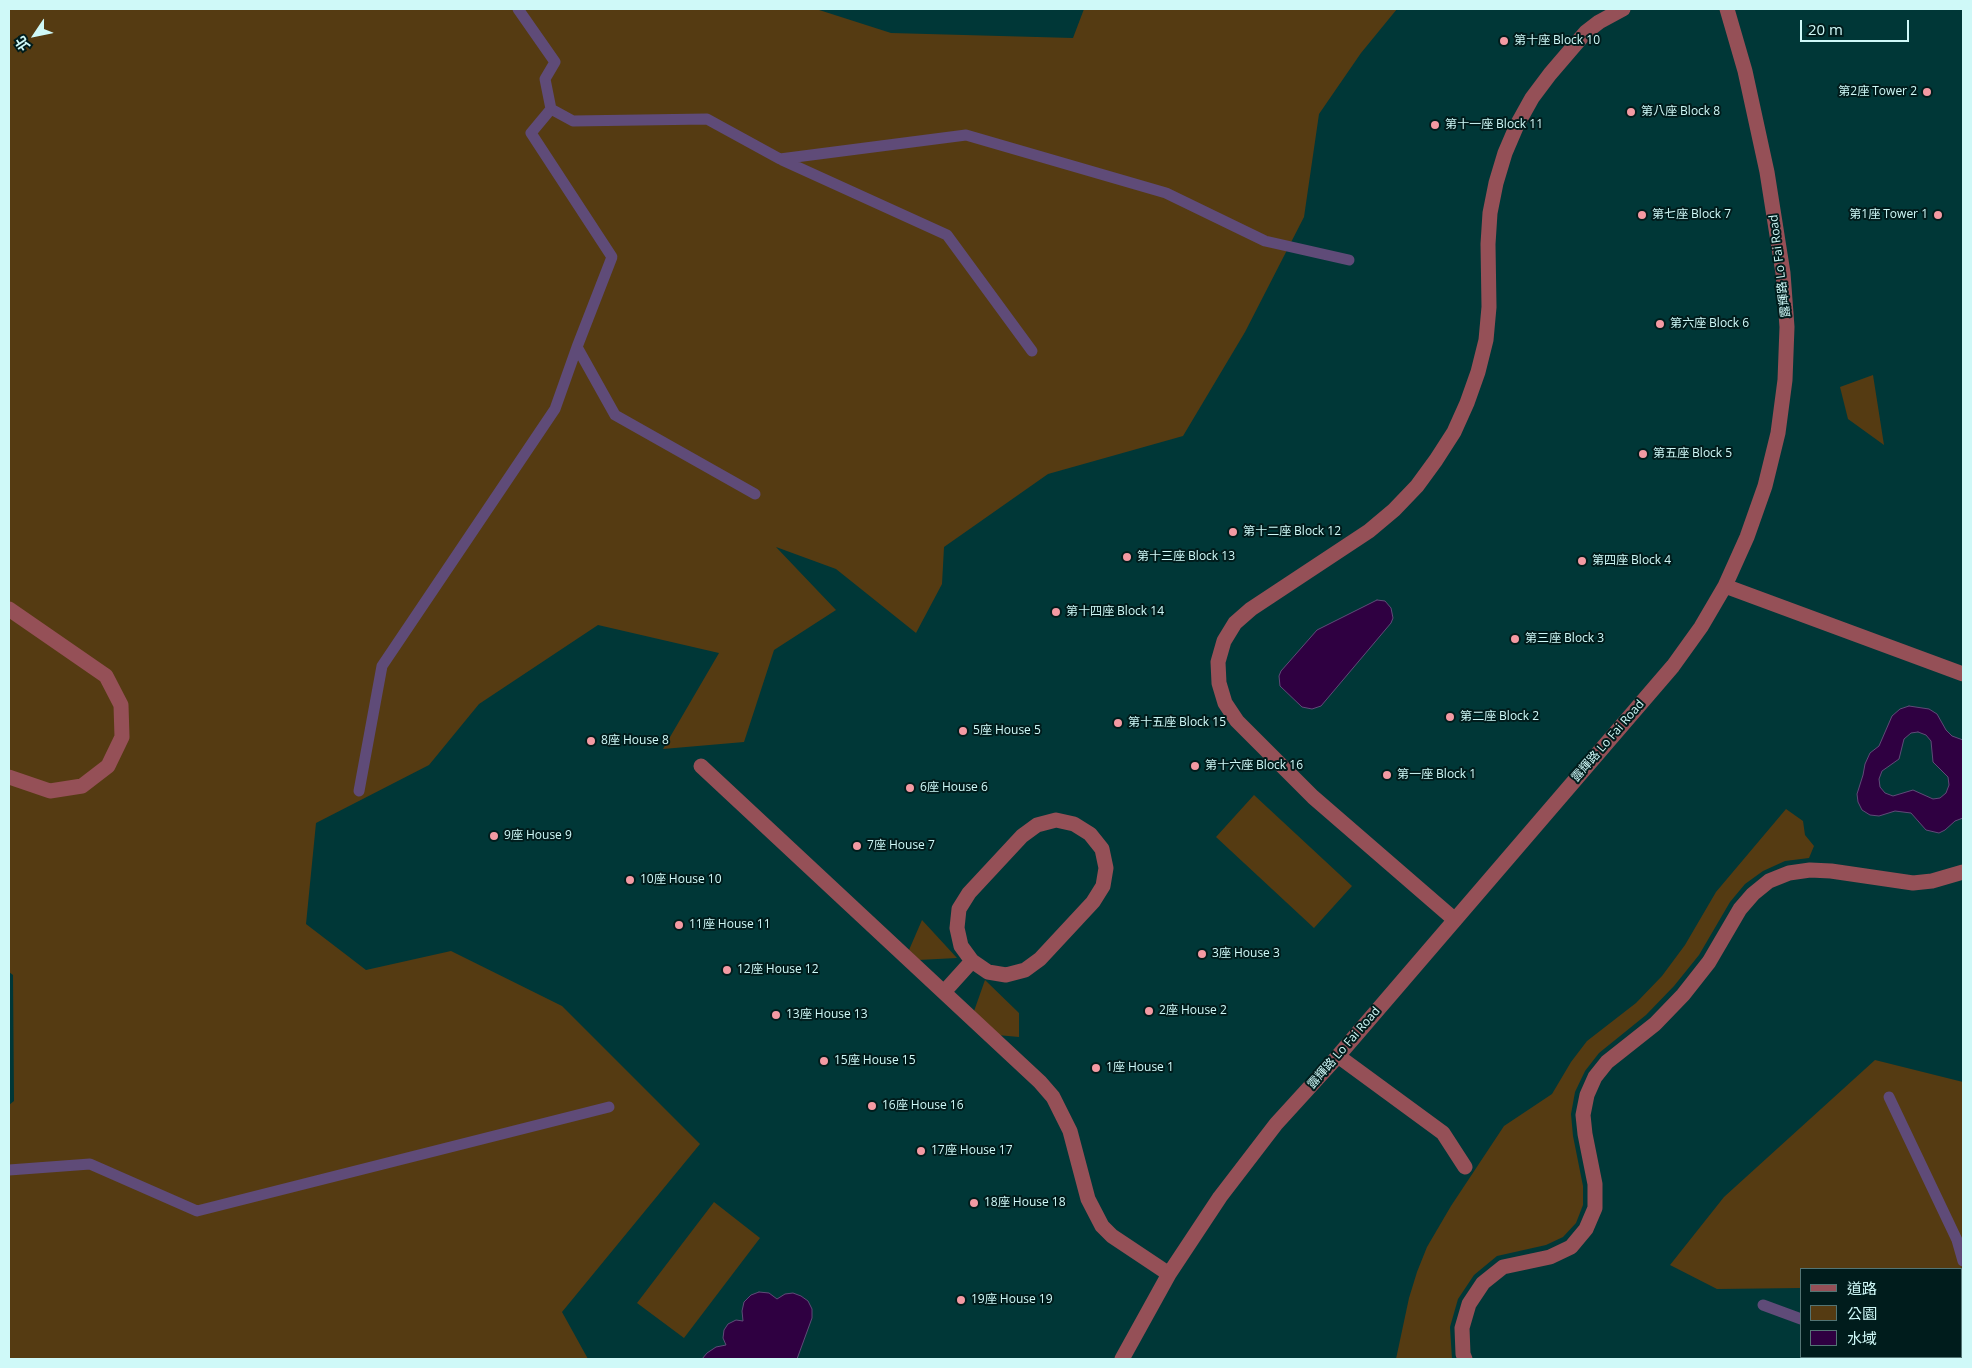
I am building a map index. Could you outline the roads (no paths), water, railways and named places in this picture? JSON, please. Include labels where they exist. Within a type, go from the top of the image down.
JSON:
[{"type":"street","points":[[1454,920],[1313,797],[1237,721],[1225,703],[1219,683],[1218,662],[1224,641],[1235,624],[1251,609],[1369,530],[1394,510],[1417,486],[1454,432],[1478,372],[1486,340],[1489,307],[1488,244],[1490,213],[1505,153],[1524,112],[1550,74],[1586,32],[1623,9]]},
{"type":"street","name":"露輝路 Lo Fai Road","points":[[1122,1359],[1169,1274],[1220,1197],[1265,1139],[1673,666],[1701,627],[1725,586],[1747,537],[1765,486],[1776,442],[1785,380],[1787,327],[1783,273],[1767,172],[1745,71],[1727,9]]},
{"type":"street","points":[[1725,586],[1963,674]]},
{"type":"street","points":[[9,609],[106,676],[122,705],[122,737],[108,766],[82,786],[50,791],[9,777]]},
{"type":"street","points":[[701,766],[1040,1082],[1053,1097],[1070,1131],[1088,1199],[1102,1226],[1112,1236],[1169,1274]]},
{"type":"street","points":[[1056,820],[1074,824],[1090,834],[1102,849],[1106,868],[1103,886],[1093,902],[1047,952],[1025,970],[1006,975],[988,972],[972,961],[961,946],[957,928],[959,909],[970,893],[1016,843],[1037,825],[1056,820]]},
{"type":"street","points":[[1465,1359],[1463,1354],[1462,1328],[1469,1304],[1483,1283],[1503,1267],[1550,1257],[1571,1247],[1586,1229],[1595,1208],[1595,1184],[1583,1115],[1587,1095],[1595,1077],[1607,1062],[1655,1024],[1683,994],[1709,962],[1740,908],[1753,894],[1770,881],[1789,873],[1810,870],[1913,883],[1932,881],[1963,872]]},
{"type":"street","points":[[944,992],[972,961]]},
{"type":"street","points":[[1338,1056],[1443,1133],[1466,1167]]},
{"type":"water","points":[[1377,600],[1385,601],[1391,608],[1393,618],[1391,623],[1321,706],[1312,709],[1302,707],[1280,686],[1279,676],[1281,671],[1317,630]]},
{"type":"water","points":[[1909,706],[1929,709],[1937,714],[1946,730],[1952,736],[1963,740],[1963,818],[1955,821],[1939,833],[1926,830],[1911,813],[1895,811],[1879,816],[1870,815],[1862,810],[1858,802],[1857,794],[1865,764],[1870,753],[1879,746],[1892,716],[1900,709]],"holes":[[[1918,732],[1926,735],[1931,741],[1933,762],[1948,777],[1949,785],[1946,793],[1940,798],[1933,799],[1913,790],[1893,796],[1885,793],[1880,787],[1879,779],[1882,771],[1899,759],[1904,739],[1911,733]]]},
{"type":"water","points":[[759,1292],[769,1293],[777,1299],[785,1294],[793,1293],[808,1301],[812,1309],[812,1318],[797,1359],[702,1359],[716,1347],[726,1345],[723,1338],[724,1330],[728,1324],[736,1320],[743,1321],[742,1311],[744,1302],[751,1295]]},
{"type":"waterway","points":[[518,9],[555,62],[545,79],[551,109],[573,121],[707,119],[780,159],[966,135],[1166,193],[1265,241],[1349,260]]},
{"type":"waterway","points":[[551,109],[531,133],[612,257],[577,347],[615,415],[755,494]]},
{"type":"waterway","points":[[782,160],[947,235],[1032,351]]},
{"type":"waterway","points":[[359,791],[382,666],[555,409],[577,347]]},
{"type":"waterway","points":[[1889,1097],[1957,1240],[1963,1261]]},
{"type":"waterway","points":[[9,1170],[90,1164],[197,1211],[609,1107]]},
{"type":"waterway","points":[[1763,1305],[1800,1319]]},
{"type":"place","name":"第十座 Block 10","points":[[1504,41]]},
{"type":"place","name":"第2座 Tower 2","points":[[1927,92]]},
{"type":"place","name":"第八座 Block 8","points":[[1631,112]]},
{"type":"place","name":"第十一座 Block 11","points":[[1435,125]]},
{"type":"place","name":"第七座 Block 7","points":[[1642,215]]},
{"type":"place","name":"第1座 Tower 1","points":[[1938,215]]},
{"type":"place","name":"第六座 Block 6","points":[[1660,324]]},
{"type":"place","name":"第五座 Block 5","points":[[1643,454]]},
{"type":"place","name":"第十二座 Block 12","points":[[1233,532]]},
{"type":"place","name":"第十三座 Block 13","points":[[1127,557]]},
{"type":"place","name":"第四座 Block 4","points":[[1582,561]]},
{"type":"place","name":"第十四座 Block 14","points":[[1056,612]]},
{"type":"place","name":"第三座 Block 3","points":[[1515,639]]},
{"type":"place","name":"第二座 Block 2","points":[[1450,717]]},
{"type":"place","name":"第十五座 Block 15","points":[[1118,723]]},
{"type":"place","name":"5座 House 5","points":[[963,731]]},
{"type":"place","name":"8座 House 8","points":[[591,741]]},
{"type":"place","name":"第十六座 Block 16","points":[[1195,766]]},
{"type":"place","name":"第一座 Block 1","points":[[1387,775]]},
{"type":"place","name":"6座 House 6","points":[[910,788]]},
{"type":"place","name":"9座 House 9","points":[[494,836]]},
{"type":"place","name":"7座 House 7","points":[[857,846]]},
{"type":"place","name":"10座 House 10","points":[[630,880]]},
{"type":"place","name":"11座 House 11","points":[[679,925]]},
{"type":"place","name":"3座 House 3","points":[[1202,954]]},
{"type":"place","name":"12座 House 12","points":[[727,970]]},
{"type":"place","name":"2座 House 2","points":[[1149,1011]]},
{"type":"place","name":"13座 House 13","points":[[776,1015]]},
{"type":"place","name":"15座 House 15","points":[[824,1061]]},
{"type":"place","name":"1座 House 1","points":[[1096,1068]]},
{"type":"place","name":"16座 House 16","points":[[872,1106]]},
{"type":"place","name":"17座 House 17","points":[[921,1151]]},
{"type":"place","name":"18座 House 18","points":[[974,1203]]},
{"type":"place","name":"19座 House 19","points":[[961,1300]]}]
